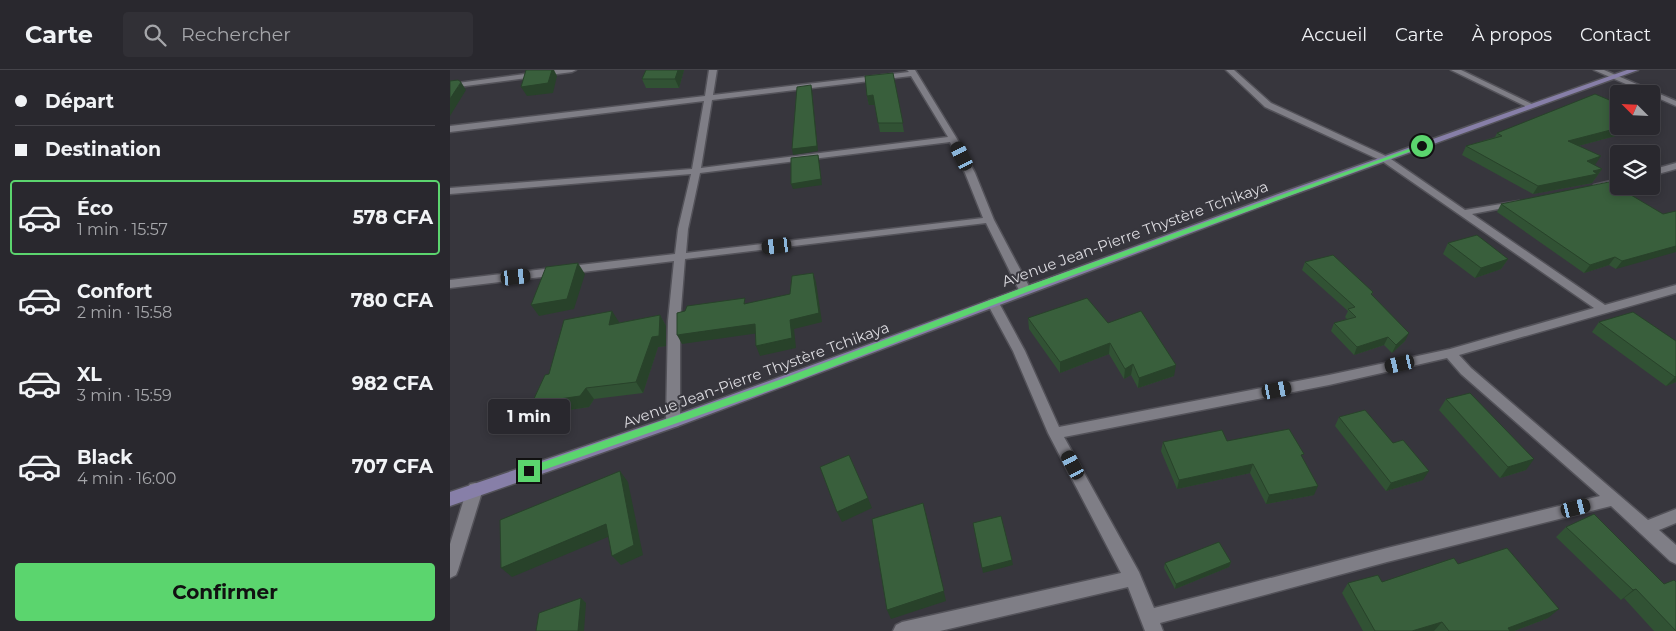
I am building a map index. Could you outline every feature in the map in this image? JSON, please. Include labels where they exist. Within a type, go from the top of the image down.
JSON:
[{"type":"street","points":[[450,86],[572,70]]},
{"type":"street","points":[[673,422],[674,321],[683,229],[696,171],[713,70]]},
{"type":"street","points":[[1230,70],[1268,105],[1385,159],[1604,310]]},
{"type":"street","points":[[1455,70],[1532,106]]},
{"type":"street","points":[[1598,70],[1676,104]]},
{"type":"street","name":"Avenue Jean-Pierre Thystère Tchikaya","points":[[450,499],[673,422],[855,356],[1024,290],[1634,70]]},
{"type":"street","points":[[450,129],[708,97],[818,86],[912,72],[953,140],[970,173],[989,220],[1024,290]]},
{"type":"street","points":[[450,191],[696,171],[953,140]]},
{"type":"street","points":[[1660,170],[1676,166]]},
{"type":"street","points":[[1588,188],[1610,184]]},
{"type":"street","points":[[1464,213],[1531,200]]},
{"type":"street","points":[[450,284],[989,220]]},
{"type":"street","points":[[1055,433],[1329,380],[1450,354],[1676,289]]},
{"type":"street","points":[[993,303],[1019,351],[1055,433],[1133,578],[1151,625],[1387,555],[1614,499]]},
{"type":"street","points":[[1450,354],[1466,371],[1523,422],[1614,499],[1676,556]]},
{"type":"street","points":[[450,570],[475,489]]},
{"type":"street","points":[[1646,528],[1676,516]]},
{"type":"street","points":[[902,631],[1133,578]]},
{"type":"building","points":[[526,70],[552,70],[548,83],[521,87]]},
{"type":"building","points":[[646,70],[678,70],[675,79],[642,79]]},
{"type":"building","points":[[893,73],[903,123],[878,123],[873,95],[867,96],[865,76]]},
{"type":"building","points":[[458,80],[461,82],[450,99],[450,81]]},
{"type":"building","points":[[811,85],[817,146],[792,149],[797,87]]},
{"type":"building","points":[[1595,94],[1610,100],[1610,130],[1568,141],[1601,156],[1587,161],[1602,169],[1593,171],[1597,174],[1538,186],[1466,146],[1502,136],[1497,133]]},
{"type":"building","points":[[818,155],[821,179],[791,184],[791,158]]},
{"type":"building","points":[[1609,182],[1610,195],[1631,195],[1663,214],[1676,211],[1676,246],[1622,261],[1615,257],[1590,265],[1501,204]]},
{"type":"building","points":[[1477,235],[1508,259],[1481,268],[1448,243]]},
{"type":"building","points":[[1333,255],[1373,292],[1371,294],[1409,333],[1396,345],[1388,337],[1357,347],[1334,323],[1356,317],[1348,309],[1355,307],[1305,262]]},
{"type":"building","points":[[578,263],[567,299],[531,305],[546,267]]},
{"type":"building","points":[[813,273],[819,313],[790,320],[792,338],[756,346],[755,324],[677,335],[677,313],[685,311],[687,306],[745,298],[744,304],[790,294],[792,276]]},
{"type":"building","points":[[1087,298],[1108,323],[1141,311],[1176,365],[1139,378],[1133,364],[1125,369],[1110,343],[1060,362],[1028,318]]},
{"type":"building","points":[[612,311],[609,325],[660,315],[659,336],[652,337],[636,382],[586,388],[580,396],[532,403],[545,375],[549,374],[564,320]]},
{"type":"building","points":[[1633,312],[1676,341],[1675,377],[1599,322]]},
{"type":"building","points":[[1470,393],[1534,459],[1508,467],[1446,399]]},
{"type":"building","points":[[1365,410],[1393,443],[1403,440],[1429,471],[1391,483],[1339,417]]},
{"type":"building","points":[[1289,429],[1304,454],[1301,455],[1318,486],[1269,495],[1253,464],[1179,480],[1163,442],[1222,430],[1227,441]]},
{"type":"building","points":[[849,455],[868,498],[837,512],[820,467]]},
{"type":"building","points":[[620,471],[634,545],[612,556],[606,524],[501,568],[500,520]]},
{"type":"building","points":[[923,503],[944,591],[887,610],[872,519]]},
{"type":"building","points":[[1594,514],[1664,584],[1674,580],[1676,582],[1676,631],[1636,589],[1633,590],[1566,527]]},
{"type":"building","points":[[1001,516],[1012,560],[982,568],[973,523]]},
{"type":"building","points":[[1219,542],[1231,562],[1176,584],[1165,563]]},
{"type":"building","points":[[1507,548],[1559,609],[1508,628],[1510,631],[1449,631],[1442,622],[1412,631],[1375,631],[1348,583],[1378,575],[1382,582],[1454,558],[1458,564]]},
{"type":"building","points":[[581,598],[578,631],[536,631],[539,613]]},
{"type":"route","points":[[529,471],[673,422],[855,356],[1024,290],[1422,146]]}]
